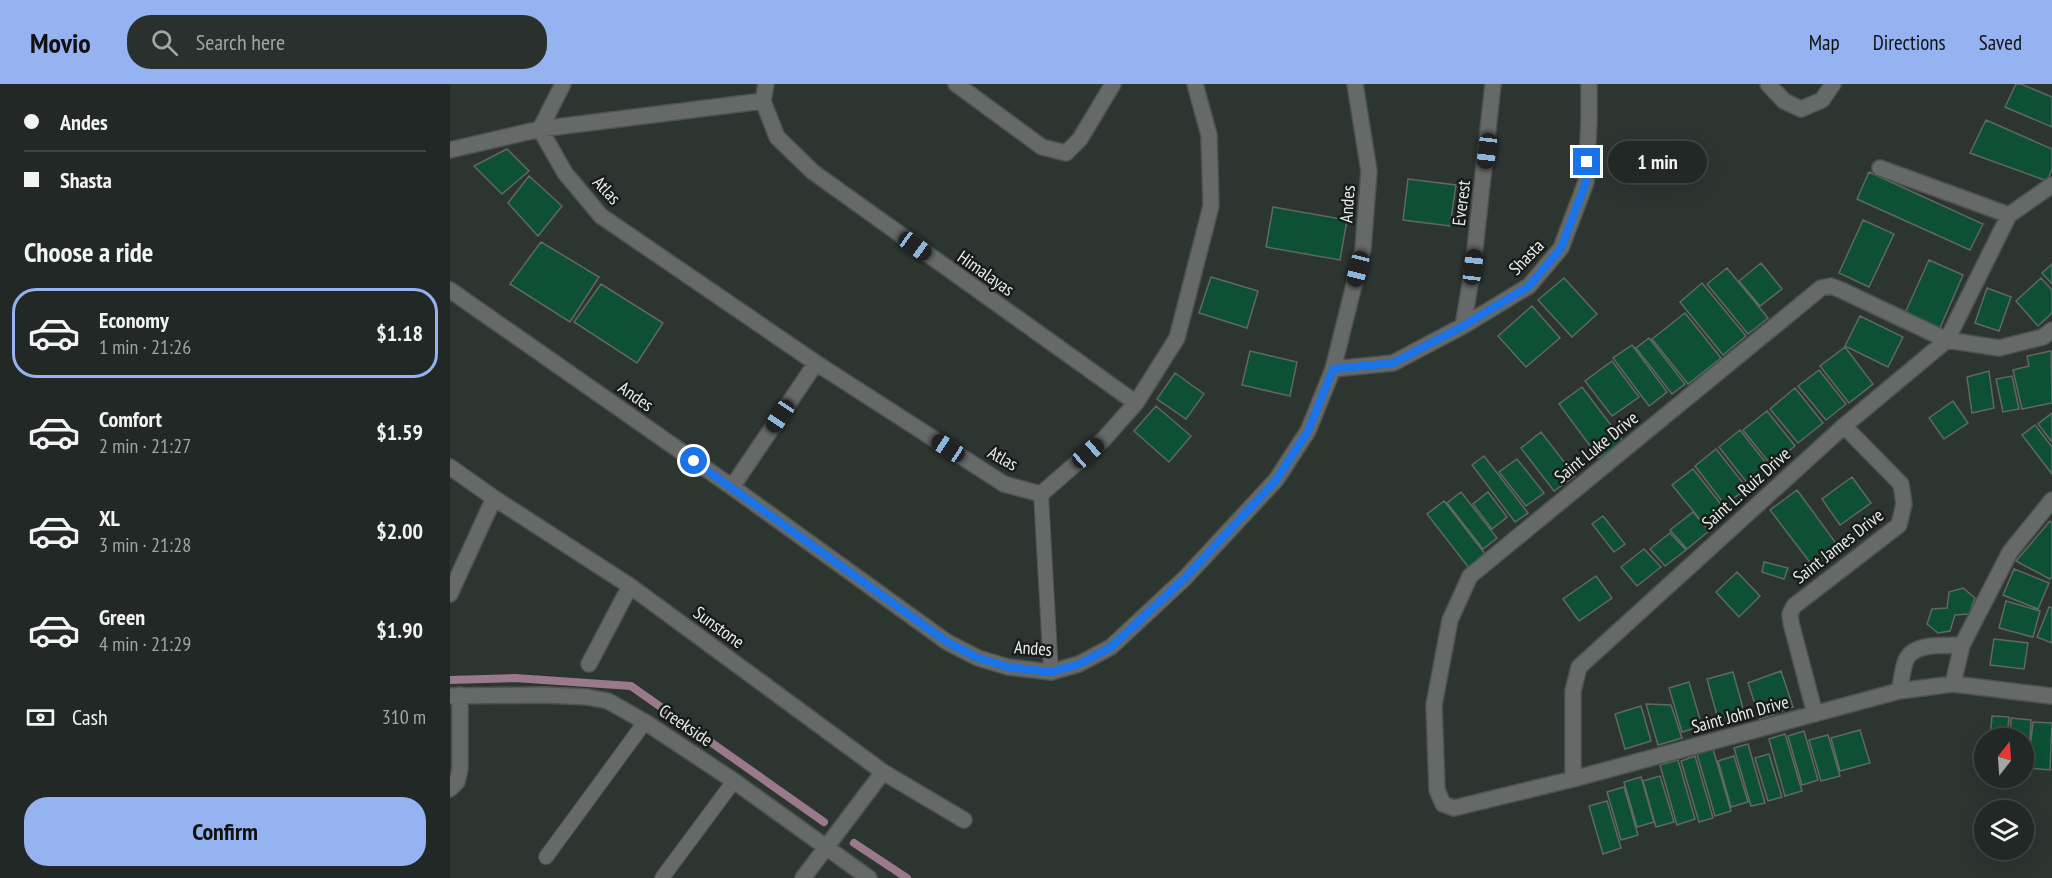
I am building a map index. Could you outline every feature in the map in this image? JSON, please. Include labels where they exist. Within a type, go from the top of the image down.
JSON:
[{"type":"street","points":[[540,129],[563,84]]},
{"type":"street","points":[[450,150],[540,129],[763,101],[766,84]]},
{"type":"street","points":[[956,84],[1042,147],[1066,153],[1080,139],[1113,84]]},
{"type":"street","points":[[1041,494],[1103,440],[1136,403],[1177,338],[1210,206],[1209,135],[1195,84]]},
{"type":"street","name":"Andes","points":[[450,290],[732,487],[947,642],[978,658],[1008,667],[1051,672],[1079,664],[1111,647],[1185,578],[1276,480],[1308,431],[1333,369],[1363,249],[1369,171],[1355,84]]},
{"type":"street","name":"Everest","points":[[1463,326],[1473,267],[1493,84]]},
{"type":"street","name":"Shasta","points":[[1333,369],[1393,363],[1463,326],[1529,286],[1561,248],[1586,182],[1589,84]]},
{"type":"street","points":[[1768,84],[1784,101],[1801,109],[1821,100],[1833,84]]},
{"type":"street","name":"Himalayas","points":[[763,101],[777,137],[813,172],[1136,403]]},
{"type":"street","name":"Atlas","points":[[540,129],[565,172],[602,216],[816,363],[1004,484],[1041,494]]},
{"type":"street","points":[[1880,168],[2009,215]]},
{"type":"street","points":[[2052,184],[2009,215],[1947,340],[1999,348],[2043,337],[2052,330]]},
{"type":"street","name":"Saint Luke Drive","points":[[1443,804],[1437,790],[1434,705],[1450,620],[1470,576],[1821,288],[1831,286],[1841,290],[1947,340]]},
{"type":"street","name":"Saint L. Ruiz Drive","points":[[1573,779],[1573,691],[1579,667],[1844,426],[1947,340]]},
{"type":"street","points":[[732,487],[816,363]]},
{"type":"street","name":"Saint James Drive","points":[[1815,714],[1790,614],[1794,606],[1899,525],[1904,504],[1901,484],[1844,426]]},
{"type":"street","name":"Sunstone","points":[[450,466],[630,586],[883,772],[964,820]]},
{"type":"street","points":[[450,594],[495,498]]},
{"type":"street","points":[[1953,684],[1962,645],[2010,552],[2052,500]]},
{"type":"street","points":[[589,664],[630,586]]},
{"type":"street","points":[[1899,691],[1906,660],[1911,653],[1919,648],[1962,645]]},
{"type":"street","name":"Saint John Drive","points":[[1443,804],[1454,808],[1573,779],[1899,691],[1953,684],[2052,696]]},
{"type":"street","name":"Creekside","points":[[455,696],[544,695],[594,698],[615,704],[734,781],[869,878]]},
{"type":"street","points":[[450,789],[457,782],[460,769],[455,696]]},
{"type":"street","points":[[803,878],[883,772]]},
{"type":"lane","points":[[1041,494],[1051,672]]},
{"type":"lane","points":[[546,857],[645,722]]},
{"type":"lane","points":[[662,878],[734,781]]},
{"type":"building","points":[[2016,84],[2052,97],[2052,127],[2005,107]]},
{"type":"building","points":[[1986,120],[2052,149],[2052,169],[2047,181],[1970,153]]},
{"type":"building","points":[[507,149],[529,171],[502,194],[474,166]]},
{"type":"building","points":[[1869,172],[1983,224],[1970,250],[1857,199]]},
{"type":"building","points":[[529,176],[562,206],[538,236],[508,203]]},
{"type":"building","points":[[1408,179],[1456,185],[1450,226],[1403,220]]},
{"type":"building","points":[[1273,207],[1347,220],[1340,260],[1266,247]]},
{"type":"building","points":[[1863,220],[1894,234],[1869,287],[1839,273]]},
{"type":"building","points":[[541,242],[599,277],[570,322],[510,284]]},
{"type":"building","points":[[1929,260],[1963,275],[1940,328],[1905,313]]},
{"type":"building","points":[[1761,263],[1782,289],[1760,306],[1739,281]]},
{"type":"building","points":[[2052,264],[2052,284],[2042,273]]},
{"type":"building","points":[[1727,268],[1768,318],[1748,334],[1707,284]]},
{"type":"building","points":[[1211,277],[1258,291],[1247,328],[1199,313]]},
{"type":"building","points":[[1564,278],[1597,314],[1572,337],[1538,300]]},
{"type":"building","points":[[2041,278],[2052,290],[2052,313],[2038,326],[2016,301]]},
{"type":"building","points":[[1702,283],[1746,336],[1723,355],[1680,302]]},
{"type":"building","points":[[601,284],[663,323],[637,363],[574,322]]},
{"type":"building","points":[[1987,288],[2011,297],[1999,331],[1975,323]]},
{"type":"building","points":[[1532,306],[1560,338],[1526,367],[1498,336]]},
{"type":"building","points":[[1685,313],[1721,358],[1688,384],[1652,339]]},
{"type":"building","points":[[1860,316],[1903,337],[1888,367],[1845,346]]},
{"type":"building","points":[[1649,338],[1685,384],[1672,394],[1636,348]]},
{"type":"building","points":[[1632,345],[1667,392],[1649,406],[1613,358]]},
{"type":"building","points":[[1845,347],[1873,384],[1849,403],[1820,366]]},
{"type":"building","points":[[1250,351],[1297,362],[1290,396],[1242,385]]},
{"type":"building","points":[[2051,351],[2052,403],[2022,409],[2013,370],[2029,366],[2027,356]]},
{"type":"building","points":[[1612,361],[1639,397],[1612,416],[1585,381]]},
{"type":"building","points":[[1819,370],[1846,404],[1826,420],[1798,386]]},
{"type":"building","points":[[1989,371],[1994,408],[1972,413],[1967,377]]},
{"type":"building","points":[[1175,373],[1204,394],[1186,419],[1157,399]]},
{"type":"building","points":[[2012,376],[2019,409],[2003,412],[1996,379]]},
{"type":"building","points":[[1582,387],[1623,441],[1599,458],[1559,404]]},
{"type":"building","points":[[1795,388],[1823,423],[1798,443],[1770,409]]},
{"type":"building","points":[[1953,401],[1968,423],[1944,439],[1929,418]]},
{"type":"building","points":[[1156,406],[1191,436],[1169,462],[1134,431]]},
{"type":"building","points":[[1767,411],[1795,446],[1771,465],[1743,430]]},
{"type":"building","points":[[2052,413],[2052,442],[2038,424]]},
{"type":"building","points":[[2035,425],[2052,447],[2052,474],[2022,435]]},
{"type":"building","points":[[1740,430],[1769,467],[1748,484],[1719,447]]},
{"type":"building","points":[[1541,432],[1575,476],[1554,491],[1521,448]]},
{"type":"building","points":[[1716,449],[1747,488],[1725,505],[1695,466]]},
{"type":"building","points":[[1484,456],[1528,513],[1515,522],[1472,465]]},
{"type":"building","points":[[1517,459],[1544,493],[1526,506],[1499,472]]},
{"type":"building","points":[[1693,469],[1723,507],[1703,523],[1672,485]]},
{"type":"building","points":[[1852,477],[1871,503],[1840,525],[1822,499]]},
{"type":"building","points":[[1797,490],[1838,546],[1812,565],[1770,510]]},
{"type":"building","points":[[1461,492],[1497,538],[1483,549],[1447,503]]},
{"type":"building","points":[[1488,492],[1507,517],[1492,529],[1473,504]]},
{"type":"building","points":[[1444,501],[1486,555],[1469,568],[1427,514]]},
{"type":"building","points":[[1693,512],[1709,531],[1687,549],[1670,530]]},
{"type":"building","points":[[1603,516],[1625,544],[1614,552],[1592,524]]},
{"type":"building","points":[[2050,521],[2052,523],[2052,577],[2050,579],[2016,561]]},
{"type":"building","points":[[1670,533],[1686,550],[1665,566],[1650,549]]},
{"type":"building","points":[[1644,549],[1661,567],[1637,586],[1621,567]]},
{"type":"building","points":[[1764,562],[1788,568],[1784,579],[1762,572]]},
{"type":"building","points":[[2014,569],[2049,583],[2038,609],[2003,595]]},
{"type":"building","points":[[1737,572],[1760,596],[1739,617],[1716,592]]},
{"type":"building","points":[[1596,576],[1612,598],[1579,621],[1563,599]]},
{"type":"building","points":[[1963,588],[1975,598],[1969,614],[1955,615],[1950,631],[1938,633],[1927,624],[1932,609],[1947,608],[1949,592]]},
{"type":"building","points":[[2006,601],[2040,611],[2033,637],[1999,628]]},
{"type":"building","points":[[2049,607],[2052,608],[2052,643],[2037,637]]},
{"type":"building","points":[[1994,639],[2028,643],[2024,669],[1990,665]]},
{"type":"building","points":[[1781,671],[1793,707],[1760,719],[1748,683]]},
{"type":"building","points":[[1733,672],[1744,712],[1718,719],[1707,679]]},
{"type":"building","points":[[1689,682],[1702,726],[1682,732],[1669,688]]},
{"type":"building","points":[[1646,704],[1671,705],[1682,738],[1658,745]]},
{"type":"building","points":[[1641,706],[1651,741],[1625,749],[1615,714]]},
{"type":"building","points":[[1992,716],[2009,717],[2008,728],[1991,728]]},
{"type":"building","points":[[2011,718],[2031,720],[2031,728],[2010,728]]},
{"type":"building","points":[[2033,722],[2052,723],[2050,770],[2034,769]]},
{"type":"building","points":[[1860,730],[1870,763],[1840,771],[1831,738]]},
{"type":"building","points":[[1804,731],[1818,780],[1802,785],[1788,736]]},
{"type":"building","points":[[1785,734],[1802,791],[1785,796],[1769,739]]},
{"type":"building","points":[[1828,735],[1840,776],[1821,781],[1809,740]]},
{"type":"building","points":[[1748,744],[1765,803],[1751,806],[1734,748]]},
{"type":"building","points":[[1713,749],[1731,811],[1715,816],[1697,754]]},
{"type":"building","points":[[1769,754],[1782,797],[1768,801],[1755,758]]},
{"type":"building","points":[[1695,756],[1713,818],[1699,822],[1681,761]]},
{"type":"building","points":[[1734,756],[1748,802],[1731,807],[1718,761]]},
{"type":"building","points":[[1678,760],[1695,819],[1677,825],[1660,765]]},
{"type":"building","points":[[1660,776],[1674,822],[1656,827],[1643,781]]},
{"type":"building","points":[[1641,777],[1654,822],[1637,827],[1624,782]]},
{"type":"building","points":[[1624,787],[1638,835],[1621,840],[1607,792]]},
{"type":"building","points":[[1607,801],[1621,848],[1603,854],[1589,806]]},
{"type":"waterway","points":[[450,680],[515,678],[631,686],[824,822]]},
{"type":"waterway","points":[[854,843],[907,878]]},
{"type":"route","points":[[694,461],[947,642],[978,658],[1008,667],[1051,672],[1079,664],[1111,647],[1185,578],[1276,480],[1308,431],[1333,369],[1393,363],[1463,326],[1529,286],[1561,248],[1586,182],[1587,162]]}]
